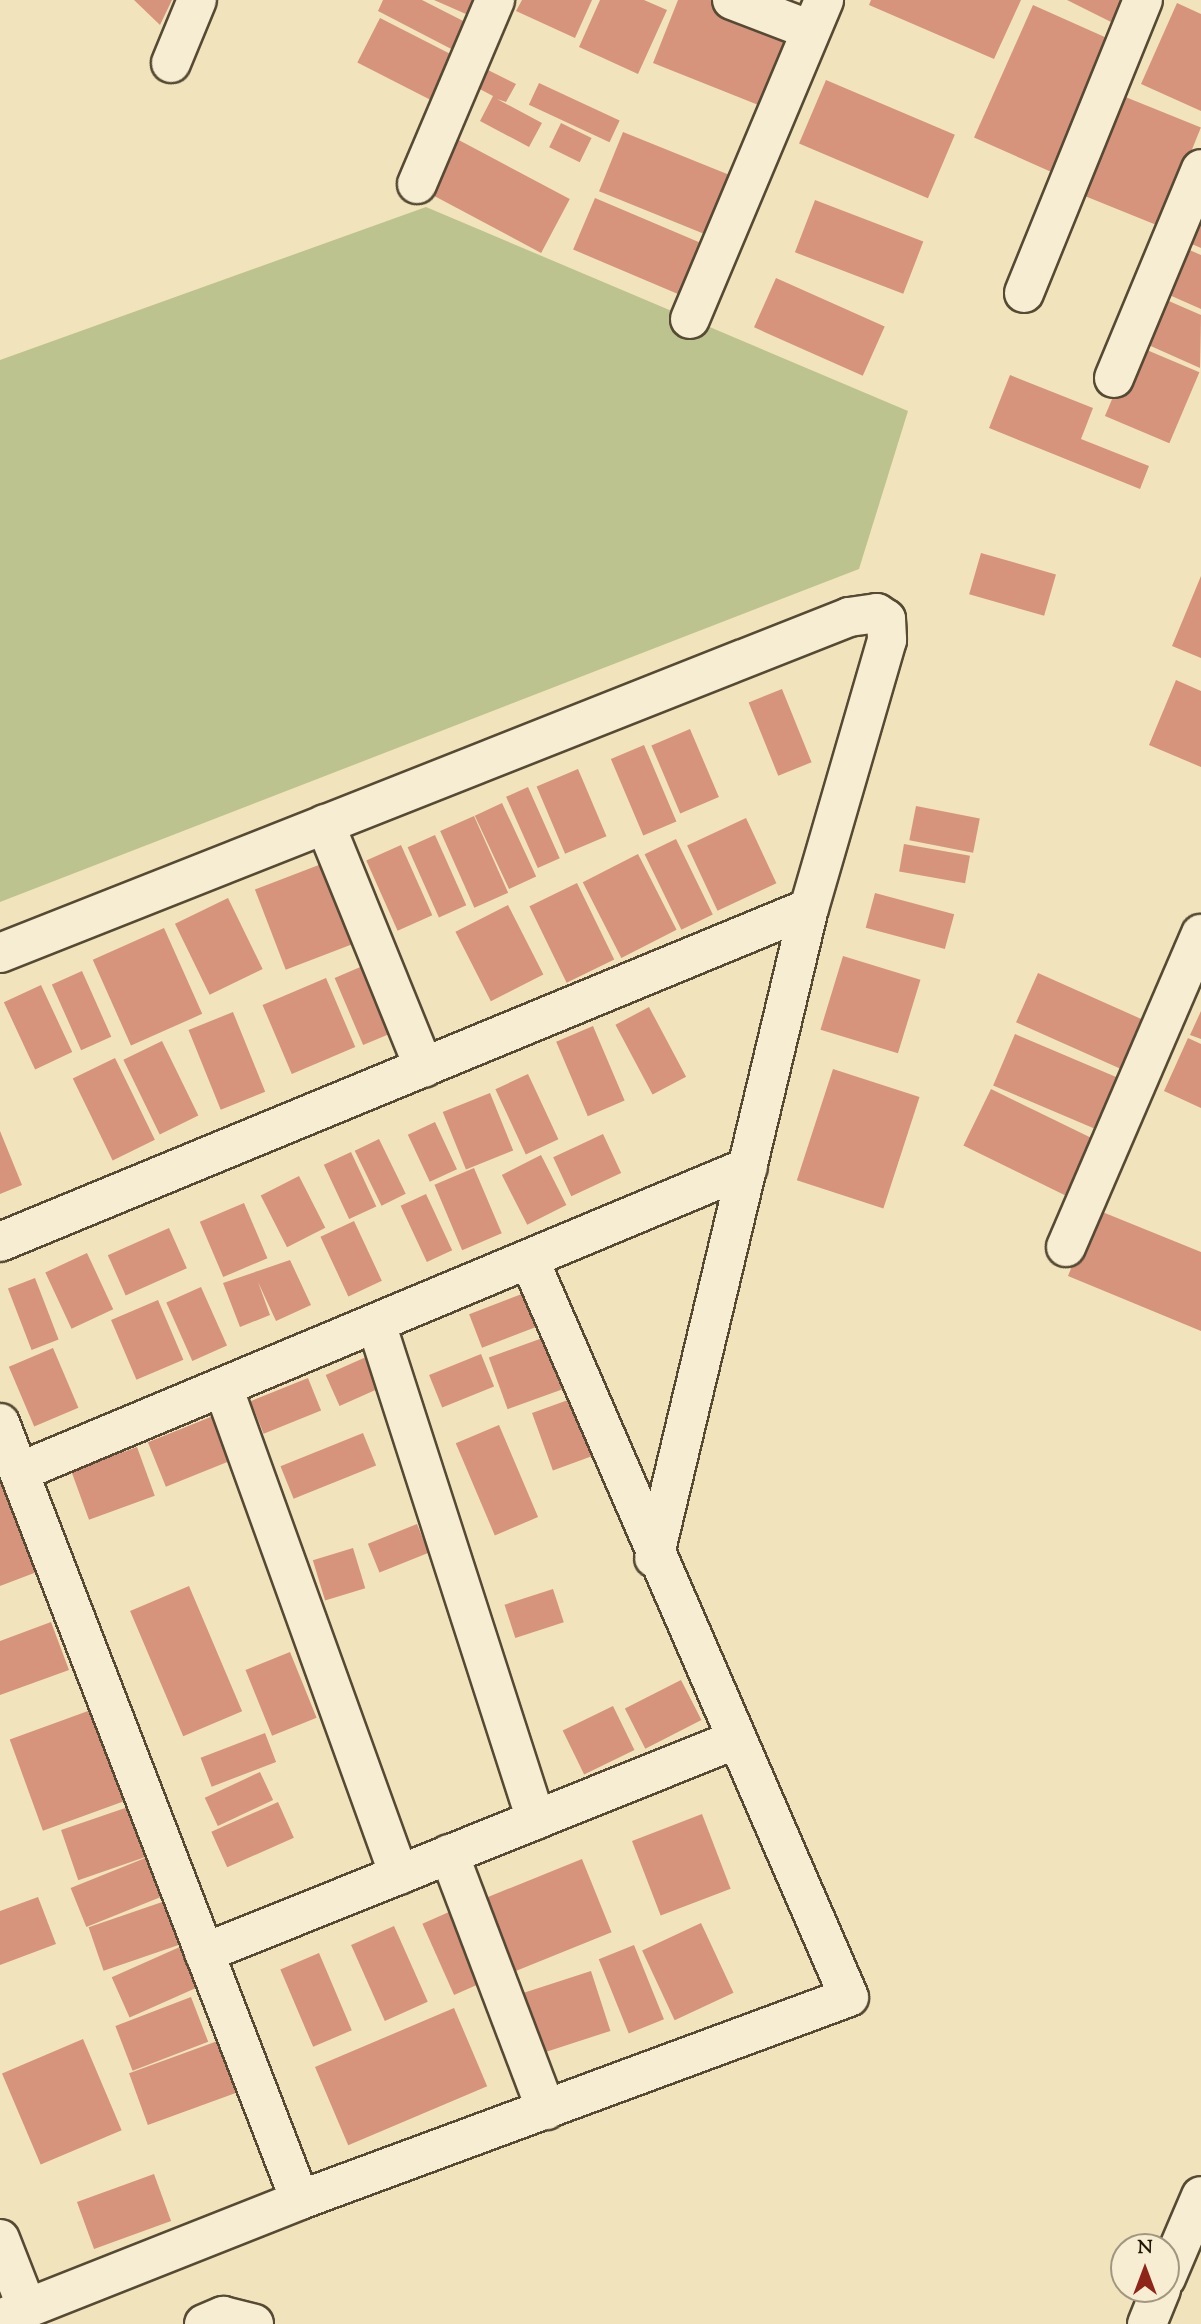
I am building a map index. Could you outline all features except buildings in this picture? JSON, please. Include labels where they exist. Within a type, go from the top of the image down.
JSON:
[{"type":"street","points":[[172,63],[197,0]]},
{"type":"street","points":[[417,184],[495,0]]},
{"type":"street","points":[[690,319],[817,15],[732,0]]},
{"type":"street","points":[[1024,293],[1143,0]]},
{"type":"street","points":[[1114,378],[1201,169]]},
{"type":"street","points":[[0,953],[849,617],[877,613],[886,619],[887,640],[809,908],[654,1559]]},
{"type":"street","points":[[325,824],[424,1068]]},
{"type":"street","points":[[0,1242],[809,908]]},
{"type":"street","points":[[1066,1247],[1201,934]]},
{"type":"street","points":[[19,1472],[748,1167]]},
{"type":"street","points":[[0,2239],[13,2314],[299,2200],[849,1997],[737,1739],[654,1559],[529,1259]]},
{"type":"street","points":[[376,1323],[536,1820]]},
{"type":"street","points":[[223,1387],[399,1875]]},
{"type":"street","points":[[0,1423],[299,2200]]},
{"type":"street","points":[[204,1953],[737,1739]]},
{"type":"street","points":[[449,1854],[546,2110]]},
{"type":"street","points":[[1180,2245],[1201,2196]]},
{"type":"street","points":[[1147,2324],[1155,2303]]},
{"type":"street","points":[[204,2324],[223,2316],[254,2324]]},
{"type":"green space","points":[[426,207],[908,411],[859,569],[0,902],[0,360]]}]
